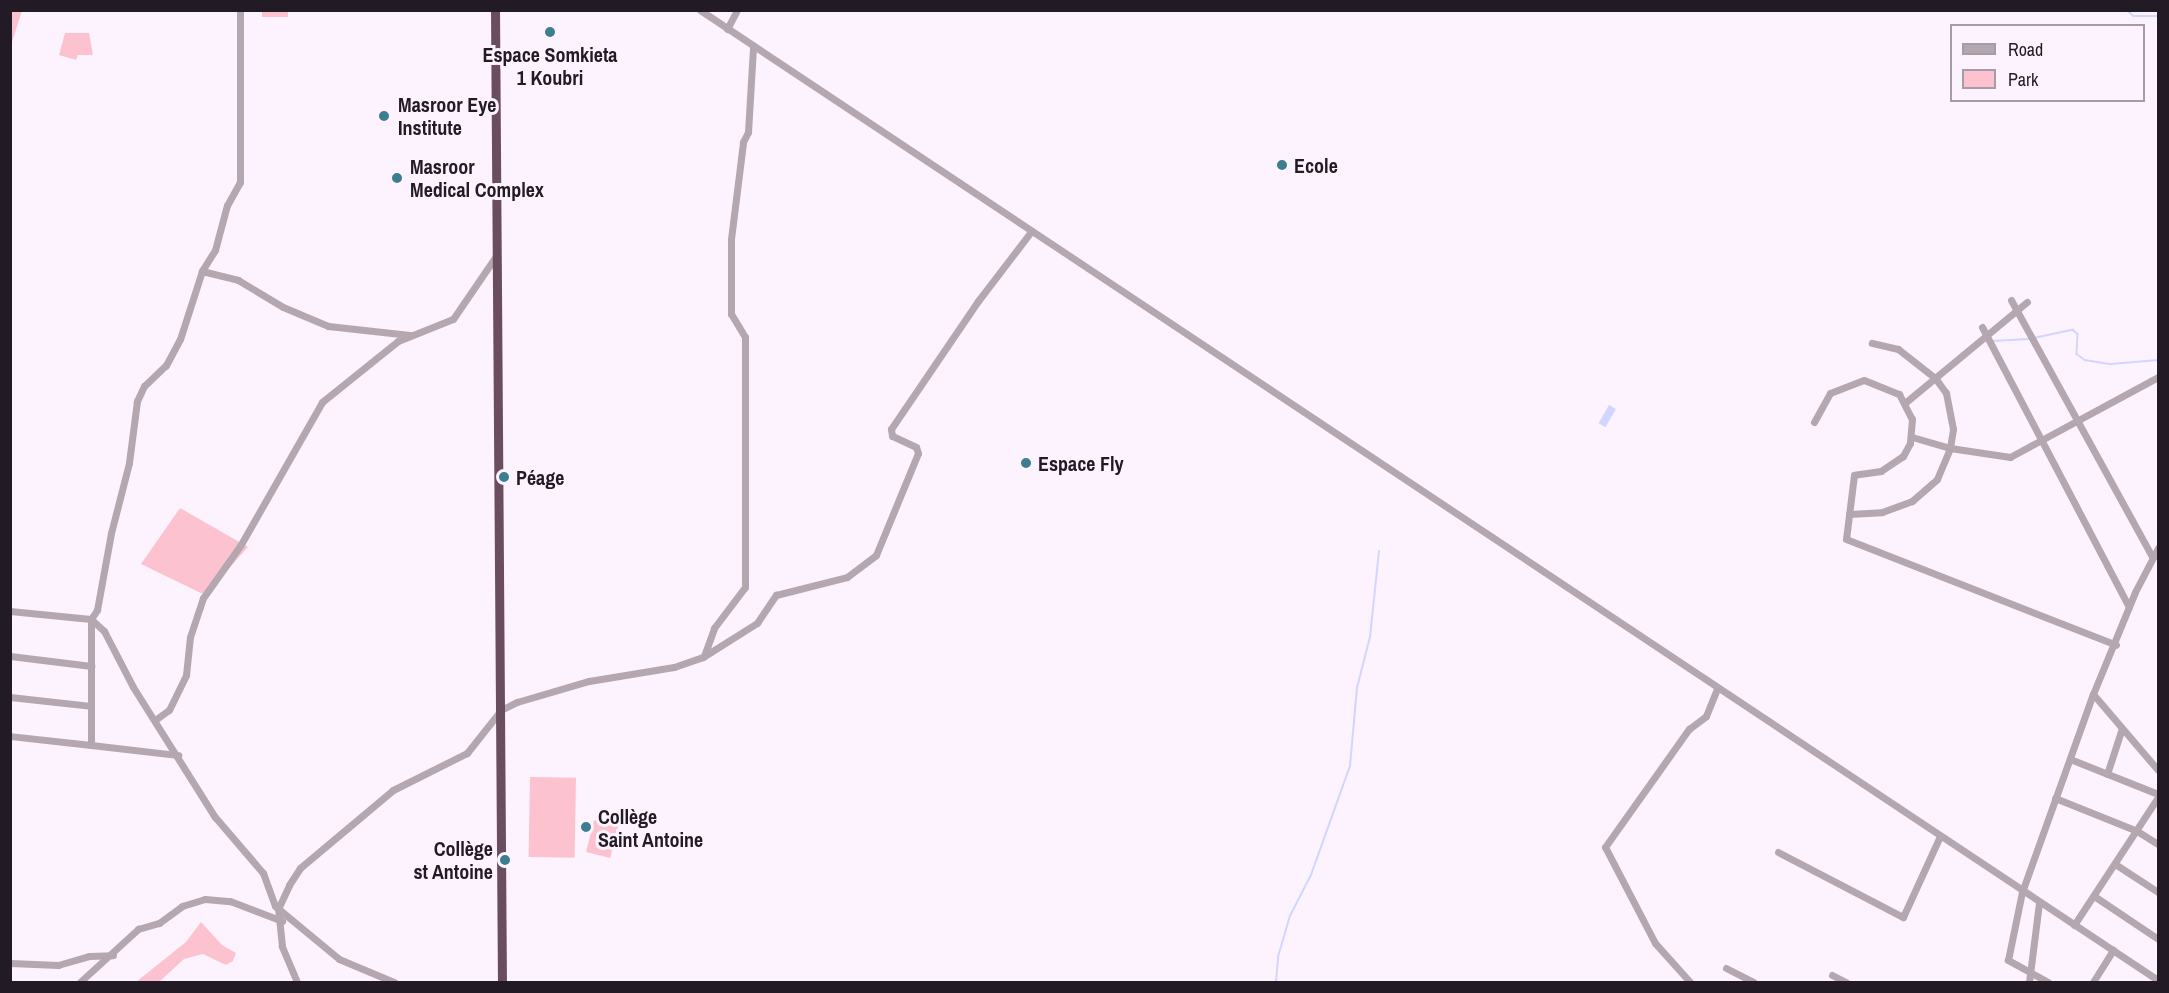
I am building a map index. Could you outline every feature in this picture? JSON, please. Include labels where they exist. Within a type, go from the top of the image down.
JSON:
[{"type":"highway","points":[[495,10],[502,982]]},
{"type":"street","points":[[91,745],[91,619],[97,610],[129,463],[137,401],[144,386],[166,365],[180,339],[202,272],[215,250],[227,205],[240,182],[240,10]]},
{"type":"street","points":[[700,10],[1030,233],[2158,980]]},
{"type":"street","points":[[727,29],[737,10]]},
{"type":"street","points":[[703,657],[714,628],[745,587],[745,337],[731,314],[731,239],[742,142],[748,132],[753,47]]},
{"type":"street","points":[[278,909],[300,868],[393,790],[467,753],[501,710],[548,691],[703,657],[757,622],[776,595],[847,577],[878,552],[918,453],[916,447],[892,436],[891,429],[978,301],[1030,233]]},
{"type":"street","points":[[155,720],[169,710],[186,675],[190,637],[203,598],[240,546],[322,402],[410,335],[453,320],[498,254]]},
{"type":"street","points":[[202,272],[238,280],[283,307],[328,326],[410,335]]},
{"type":"street","points":[[2011,300],[2153,558]]},
{"type":"street","points":[[1906,402],[2027,302]]},
{"type":"street","points":[[1982,327],[2129,608]]},
{"type":"street","points":[[1849,514],[1882,512],[1912,501],[1937,479],[1950,448],[1950,412],[1946,393],[1935,378],[1898,349],[1872,343]]},
{"type":"street","points":[[1912,436],[1950,448],[2010,457],[2158,377]]},
{"type":"street","points":[[1814,422],[1830,393],[1855,381],[1888,387],[1906,402],[1912,436],[1903,456],[1894,464],[1881,471],[1854,475],[1846,539],[2116,645]]},
{"type":"street","points":[[2048,982],[2008,960],[2022,891],[2093,694],[2116,645],[2129,608],[2158,548]]},
{"type":"street","points":[[10,611],[91,619],[104,631],[155,720],[215,817],[263,873],[278,909],[282,946],[297,982]]},
{"type":"street","points":[[10,656],[91,666]]},
{"type":"street","points":[[1690,982],[1655,943],[1605,847],[1689,729],[1706,716],[1717,689]]},
{"type":"street","points":[[2093,694],[2158,770]]},
{"type":"street","points":[[10,697],[91,706]]},
{"type":"street","points":[[2107,774],[2122,728]]},
{"type":"street","points":[[10,736],[178,755]]},
{"type":"street","points":[[2070,759],[2158,795],[2074,926]]},
{"type":"street","points":[[2055,798],[2137,831],[2158,844]]},
{"type":"street","points":[[1778,852],[1903,917],[1940,836]]},
{"type":"street","points":[[2115,864],[2158,892]]},
{"type":"street","points":[[2094,896],[2158,939]]},
{"type":"street","points":[[80,982],[113,955],[138,929],[159,923],[182,906],[206,899],[230,901],[280,921],[291,920]]},
{"type":"street","points":[[2029,982],[2039,903]]},
{"type":"street","points":[[278,909],[339,959],[394,982]]},
{"type":"street","points":[[2096,982],[2113,950]]},
{"type":"street","points":[[10,963],[58,965],[89,956],[113,955]]},
{"type":"street","points":[[1726,968],[1754,982]]},
{"type":"street","points":[[1832,975],[1846,982]]},
{"type":"green space","points":[[10,11],[22,11],[11,45]]},
{"type":"green space","points":[[262,11],[288,11],[288,17],[262,17]]},
{"type":"green space","points":[[65,33],[89,33],[93,55],[78,55],[76,60],[59,55]]},
{"type":"green space","points":[[180,508],[248,547],[205,595],[141,564]]},
{"type":"green space","points":[[530,777],[576,778],[575,858],[529,857]]},
{"type":"green space","points":[[594,820],[618,826],[610,858],[586,852]]},
{"type":"green space","points":[[201,922],[222,945],[236,953],[233,961],[226,965],[203,954],[184,959],[159,982],[136,982],[186,942]]},
{"type":"water","points":[[1609,405],[1616,409],[1605,427],[1598,423]]},
{"type":"waterway","points":[[2127,10],[2134,16],[2158,16]]},
{"type":"waterway","points":[[2034,338],[2073,330],[2078,334],[2077,354],[2085,360],[2111,364],[2158,360]]},
{"type":"waterway","points":[[1992,341],[2029,339]]},
{"type":"waterway","points":[[1276,982],[1278,957],[1290,916],[1311,875],[1350,766],[1357,688],[1370,637],[1379,551]]},
{"type":"place","name":"Espace Somkieta 1 Koubri","points":[[550,32]]},
{"type":"place","name":"Masroor Eye Institute","points":[[384,116]]},
{"type":"place","name":"Ecole","points":[[1282,165]]},
{"type":"place","name":"Masroor Medical Complex","points":[[397,178]]},
{"type":"place","name":"Espace Fly","points":[[1026,463]]},
{"type":"place","name":"Péage","points":[[504,477]]},
{"type":"place","name":"Collège Saint Antoine","points":[[586,827]]},
{"type":"place","name":"Collège st Antoine","points":[[505,860]]}]
